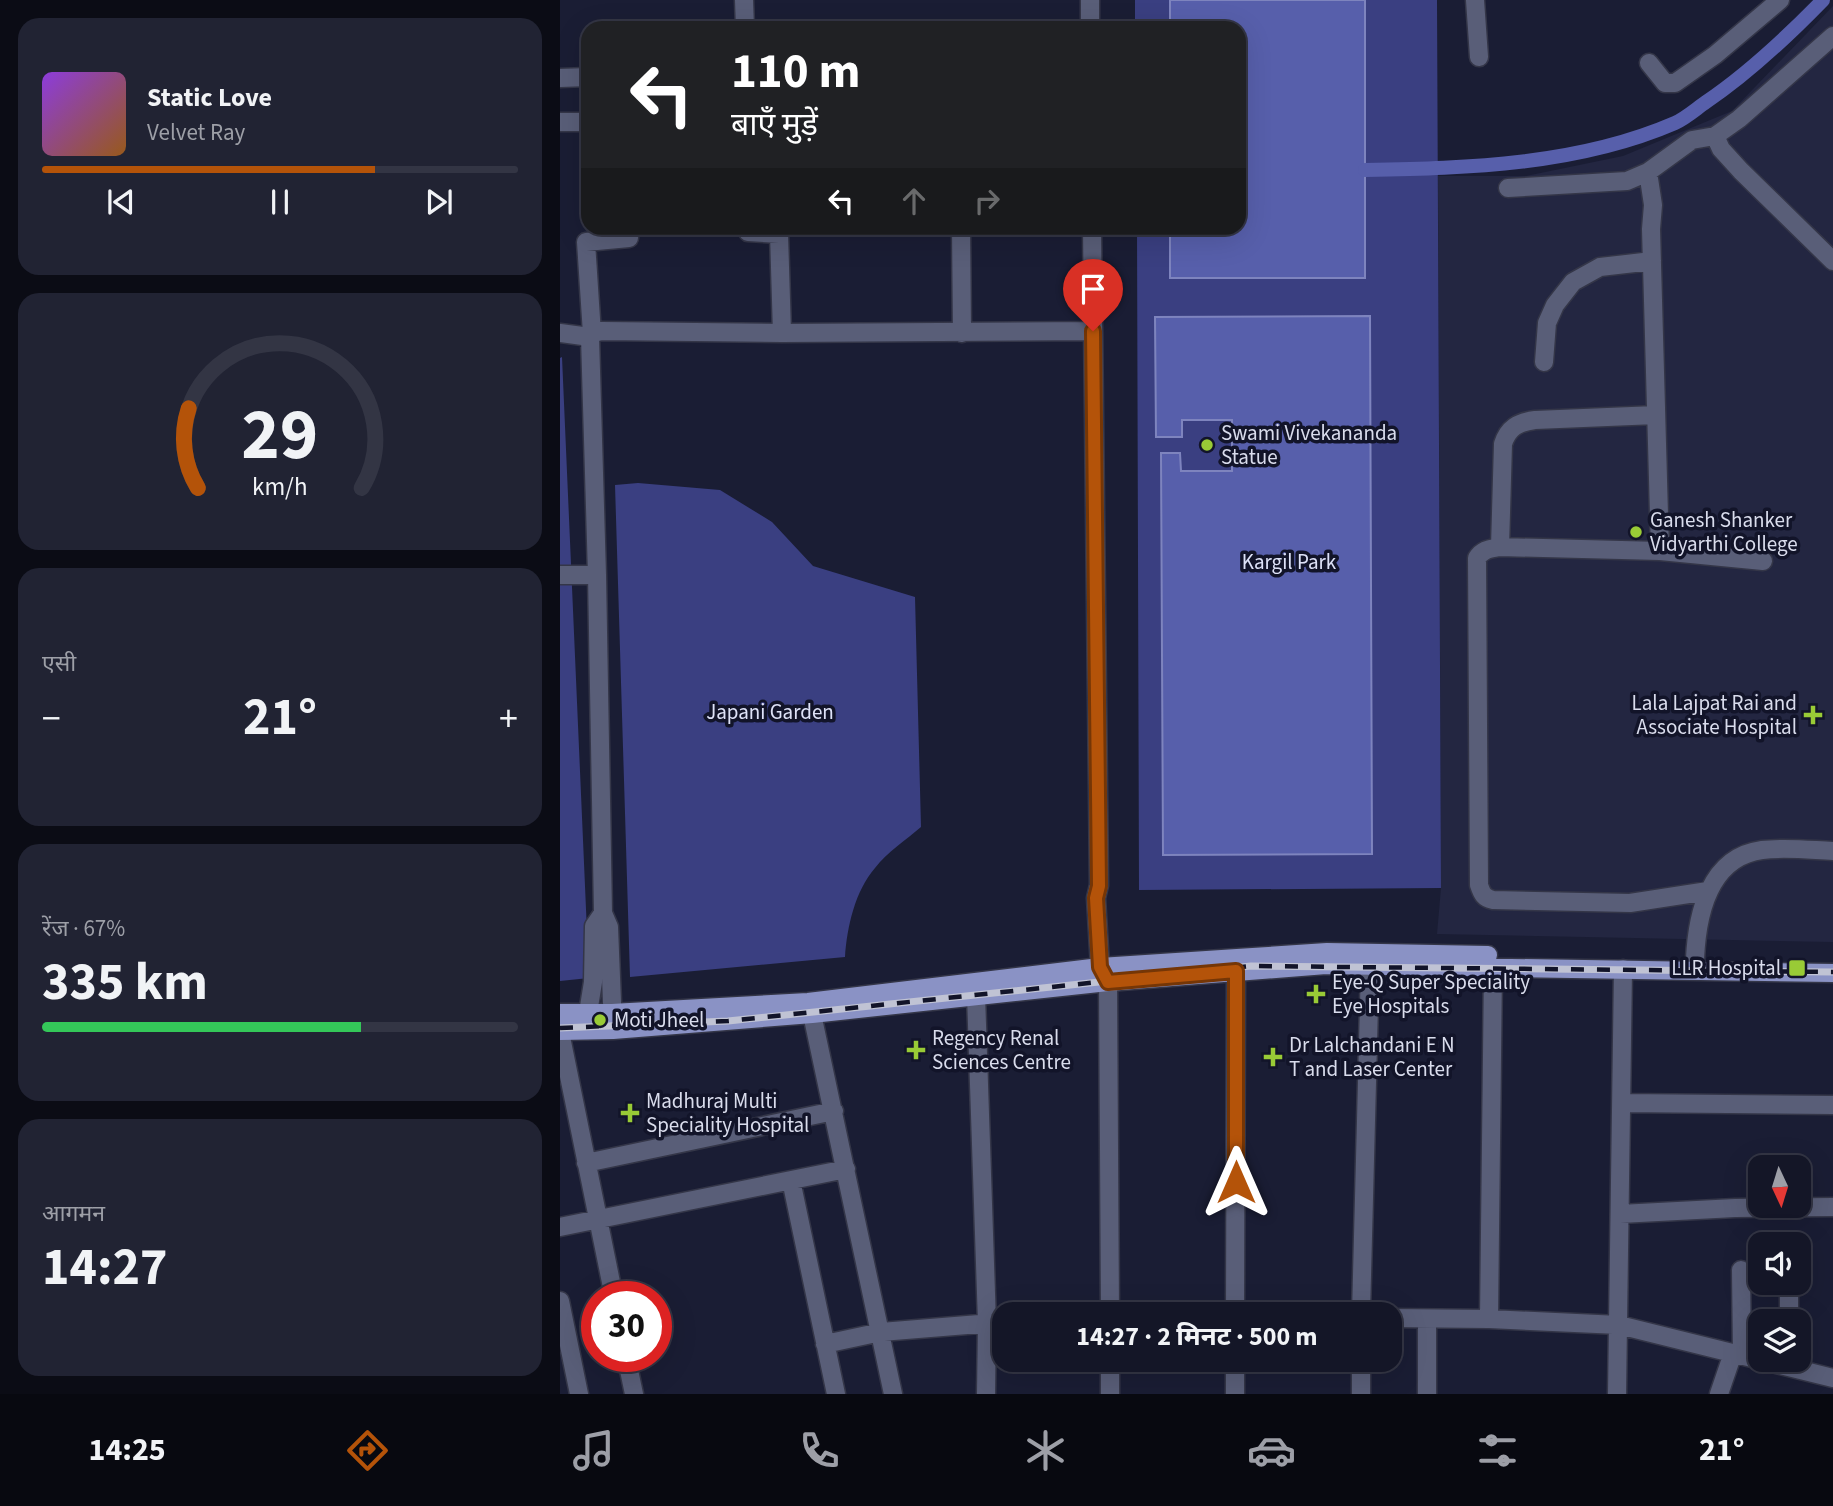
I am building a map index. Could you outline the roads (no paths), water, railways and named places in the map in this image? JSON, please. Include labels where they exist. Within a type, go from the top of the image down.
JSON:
[{"type":"main road","points":[[560,1032],[613,1021],[1327,953],[1544,962],[1623,970],[1833,972]]},
{"type":"main road","points":[[560,1013],[588,1013],[613,1021],[812,1014],[976,995],[1106,972],[1236,971],[1326,965],[1493,968],[1544,962],[1695,959],[1833,962]]},
{"type":"street","points":[[744,0],[745,21]]},
{"type":"street","points":[[1090,0],[1090,21]]},
{"type":"street","points":[[1475,0],[1479,57]]},
{"type":"street","points":[[1649,63],[1665,83],[1675,83],[1715,55],[1780,0]]},
{"type":"street","points":[[1508,188],[1616,182],[1636,178],[1692,140],[1716,136],[1833,36]]},
{"type":"street","points":[[560,78],[581,76]]},
{"type":"street","points":[[560,122],[581,122]]},
{"type":"street","points":[[1716,136],[1721,149],[1833,261]]},
{"type":"street","points":[[1648,172],[1653,205],[1652,261],[1660,551]]},
{"type":"street","points":[[779,235],[782,333]]},
{"type":"street","points":[[961,235],[962,333]]},
{"type":"street","points":[[1091,235],[1099,886],[1096,898],[1106,972],[1110,1302]]},
{"type":"street","points":[[613,1021],[609,927],[603,913],[591,335],[586,242],[629,238]]},
{"type":"street","points":[[1544,362],[1547,323],[1555,305],[1573,282],[1600,267],[1652,261]]},
{"type":"street","points":[[560,334],[591,335],[602,331],[1093,331]]},
{"type":"street","points":[[1500,547],[1503,444],[1513,427],[1535,420],[1656,415]]},
{"type":"street","points":[[1708,891],[1630,903],[1493,901],[1482,893],[1479,885],[1477,558],[1481,552],[1500,547],[1660,551],[1763,561]]},
{"type":"street","points":[[560,575],[597,575]]},
{"type":"street","points":[[1695,959],[1696,929],[1708,891],[1729,864],[1745,854],[1763,850],[1833,851]]},
{"type":"street","points":[[588,1013],[593,982],[594,926],[603,913]]},
{"type":"street","points":[[1361,1302],[1370,965]]},
{"type":"street","points":[[1489,1320],[1493,968]]},
{"type":"street","points":[[1617,1394],[1623,970]]},
{"type":"street","points":[[1235,1302],[1236,971]]},
{"type":"street","points":[[976,995],[995,1302]]},
{"type":"street","points":[[812,1014],[893,1394]]},
{"type":"street","points":[[560,1032],[611,1281]]},
{"type":"street","points":[[1622,1103],[1833,1105]]},
{"type":"street","points":[[586,1163],[834,1111]]},
{"type":"street","points":[[560,1227],[846,1169]]},
{"type":"street","points":[[791,1180],[835,1394]]},
{"type":"street","points":[[1620,1214],[1735,1208],[1833,1207]]},
{"type":"street","points":[[1719,1394],[1737,1354],[1741,1270]]},
{"type":"street","points":[[560,1301],[579,1394]]},
{"type":"street","points":[[1402,1318],[1619,1325],[1748,1356]]},
{"type":"street","points":[[1427,1319],[1427,1394]]},
{"type":"street","points":[[825,1344],[881,1332],[992,1323]]},
{"type":"street","points":[[986,1394],[992,1351]]},
{"type":"street","points":[[1811,1371],[1833,1378]]},
{"type":"street","points":[[628,1372],[631,1394]]},
{"type":"street","points":[[1110,1372],[1110,1394]]},
{"type":"street","points":[[1235,1372],[1235,1394]]},
{"type":"street","points":[[1361,1372],[1361,1394]]},
{"type":"water","points":[[1170,0],[1365,0],[1365,278],[1170,278],[1170,235],[1246,235],[1246,21],[1170,21]]},
{"type":"water","points":[[1370,316],[1372,854],[1163,855],[1161,453],[1180,453],[1181,471],[1232,471],[1232,420],[1182,420],[1182,437],[1156,437],[1155,317]]},
{"type":"waterway","points":[[1365,170],[1523,162],[1600,148],[1638,137],[1679,121],[1722,91],[1767,54],[1823,0]]},
{"type":"railway","points":[[560,1028],[728,1021],[1251,966],[1833,972]]},
{"type":"place","name":"Swami Vivekananda Statue","points":[[1207,445]]},
{"type":"place","name":"Ganesh Shanker Vidyarthi College","points":[[1636,532]]},
{"type":"place","name":"Lala Lajpat Rai and Associate Hospital","points":[[1813,715]]},
{"type":"place","name":"LLR Hospital","points":[[1797,968]]},
{"type":"place","name":"Eye-Q Super Speciality Eye Hospitals","points":[[1316,994]]},
{"type":"place","name":"Moti Jheel","points":[[600,1020]]},
{"type":"place","name":"Regency Renal Sciences Centre","points":[[916,1050]]},
{"type":"place","name":"Dr Lalchandani E N T and Laser Center","points":[[1273,1057]]},
{"type":"place","name":"Madhuraj Multi Speciality Hospital","points":[[630,1113]]},
{"type":"park label","name":"Kargil Park","points":[[1289,562]]},
{"type":"park label","name":"Japani Garden","points":[[770,712]]}]
